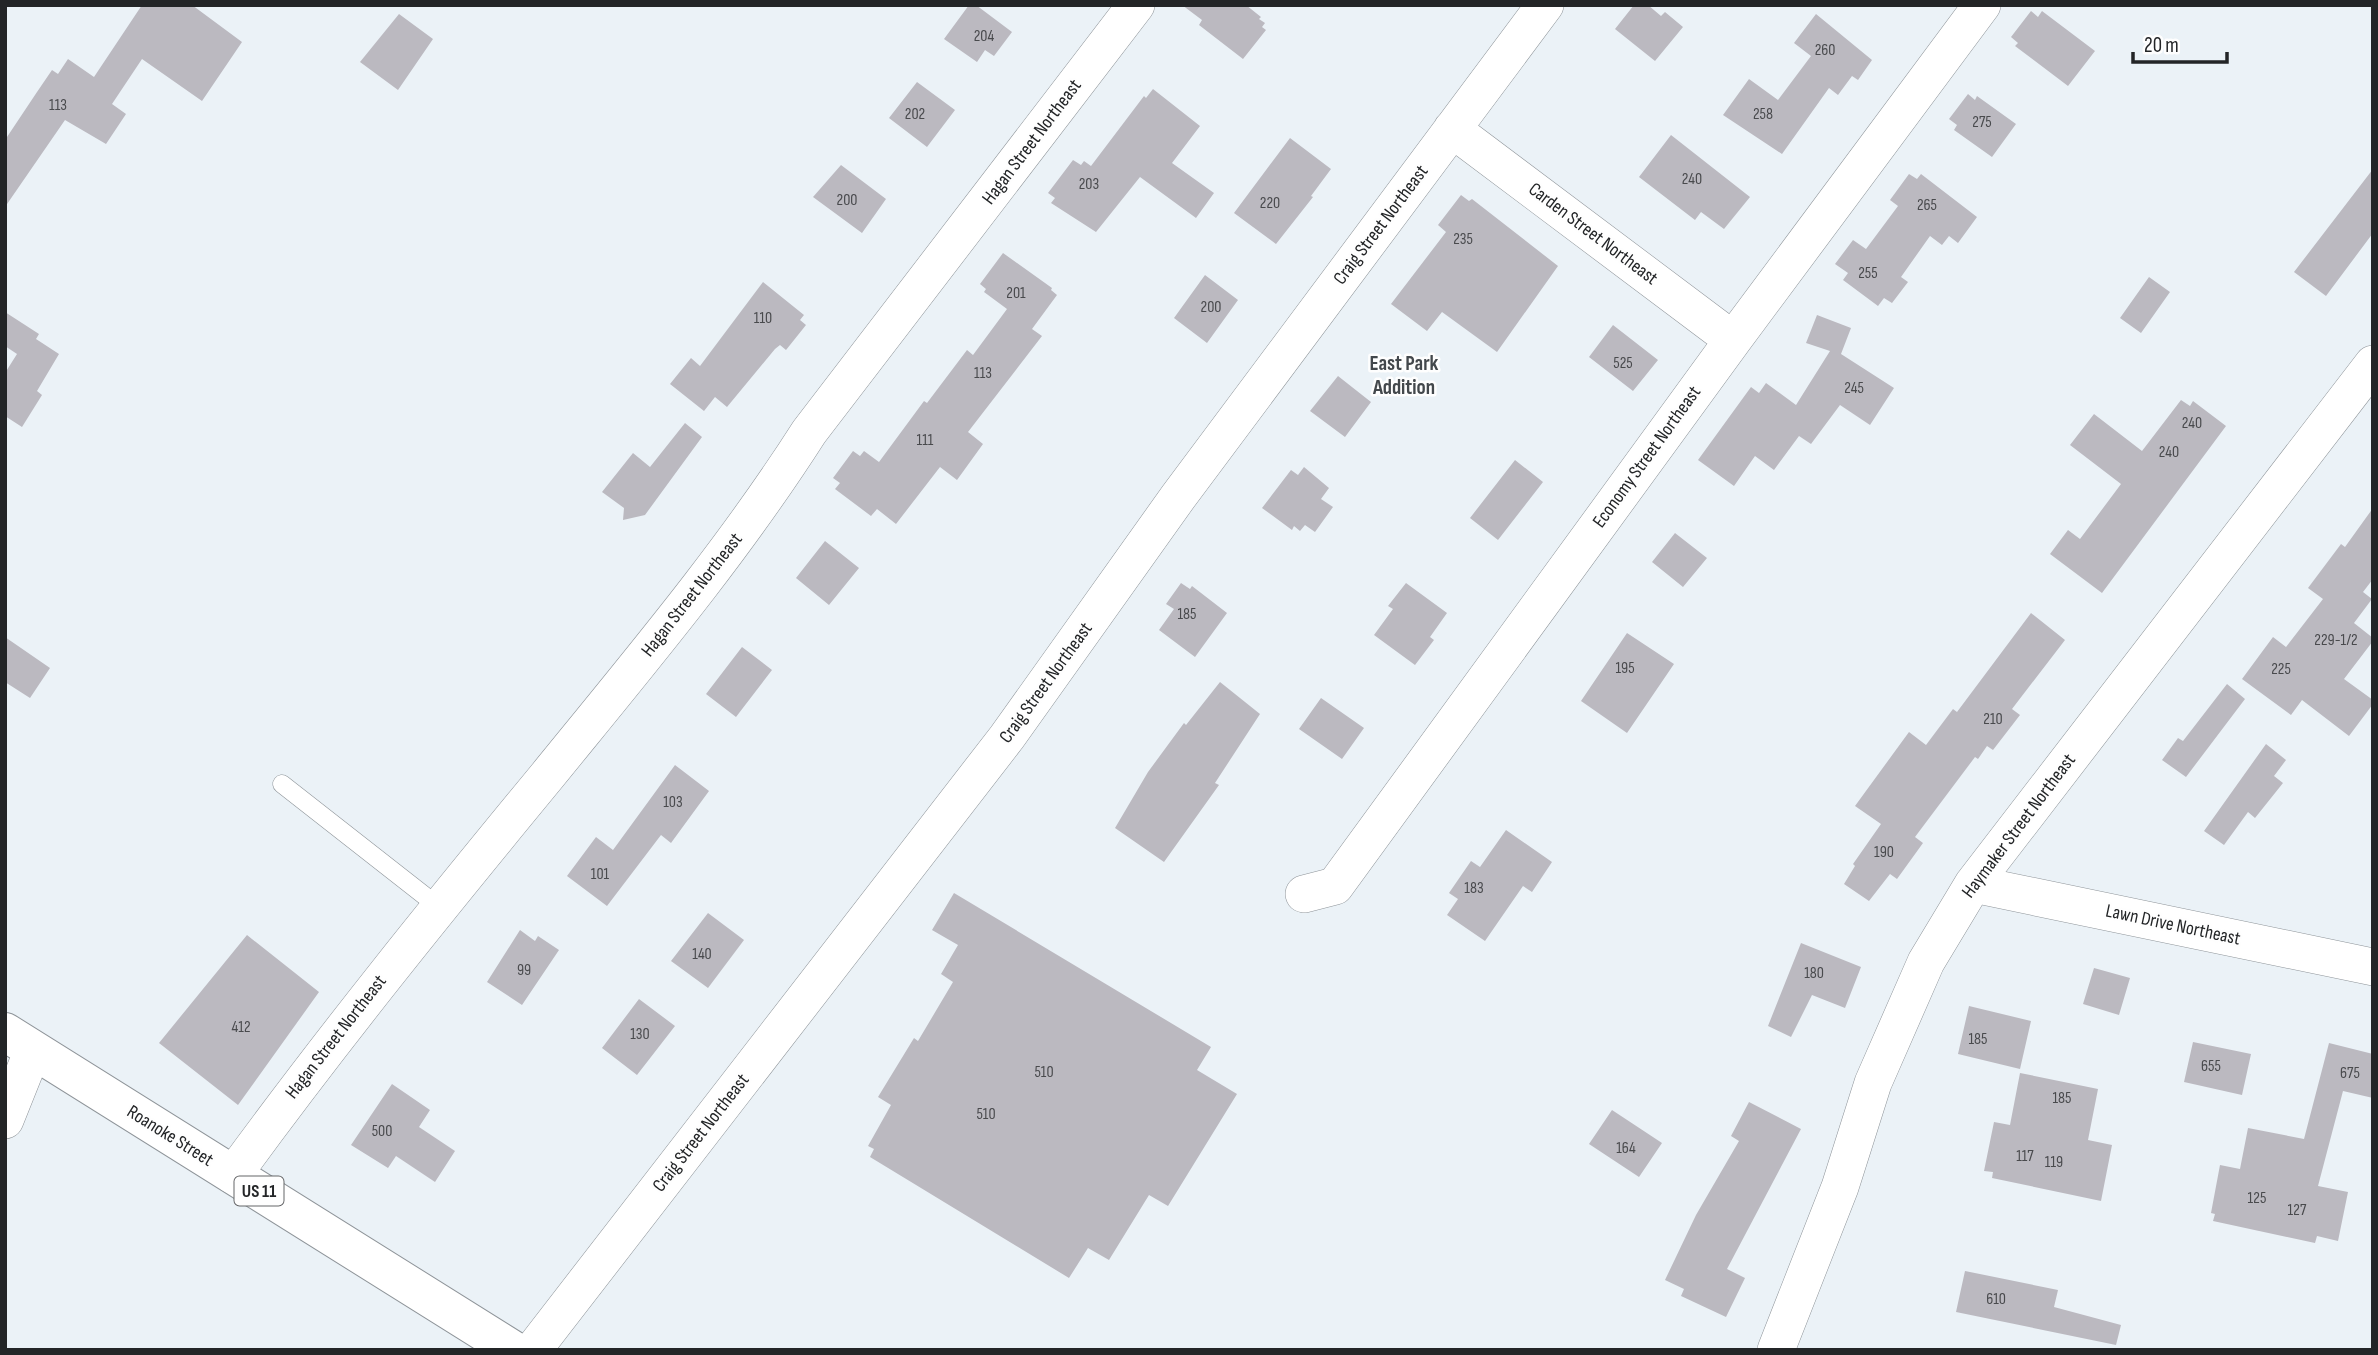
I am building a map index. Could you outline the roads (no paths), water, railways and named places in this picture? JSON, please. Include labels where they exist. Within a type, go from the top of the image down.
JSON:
[{"type":"main road","name":"Roanoke Street","points":[[19,1041],[513,1350]]},
{"type":"street","name":"Hagan Street Northeast","points":[[233,1175],[320,1055],[695,594],[763,504],[809,432],[1136,5]]},
{"type":"street","name":"Craig Street Northeast","points":[[533,1350],[1007,737],[1178,498],[1545,5]]},
{"type":"street","name":"Economy Street Northeast","points":[[1304,894],[1335,886],[1733,340],[1982,5]]},
{"type":"street","name":"Carden Street Northeast","points":[[1452,129],[1733,340]]},
{"type":"street","name":"Haymaker Street Northeast","points":[[1776,1350],[1840,1187],[1873,1083],[1926,962],[1973,884],[2373,364]]},
{"type":"street","name":"Lawn Drive Northeast","points":[[1973,884],[2373,967]]},
{"type":"street","points":[[5,1119],[19,1041]]},
{"type":"lane","points":[[282,784],[439,907]]},
{"type":"district","name":"East Park Addition","points":[[1404,375]]}]
